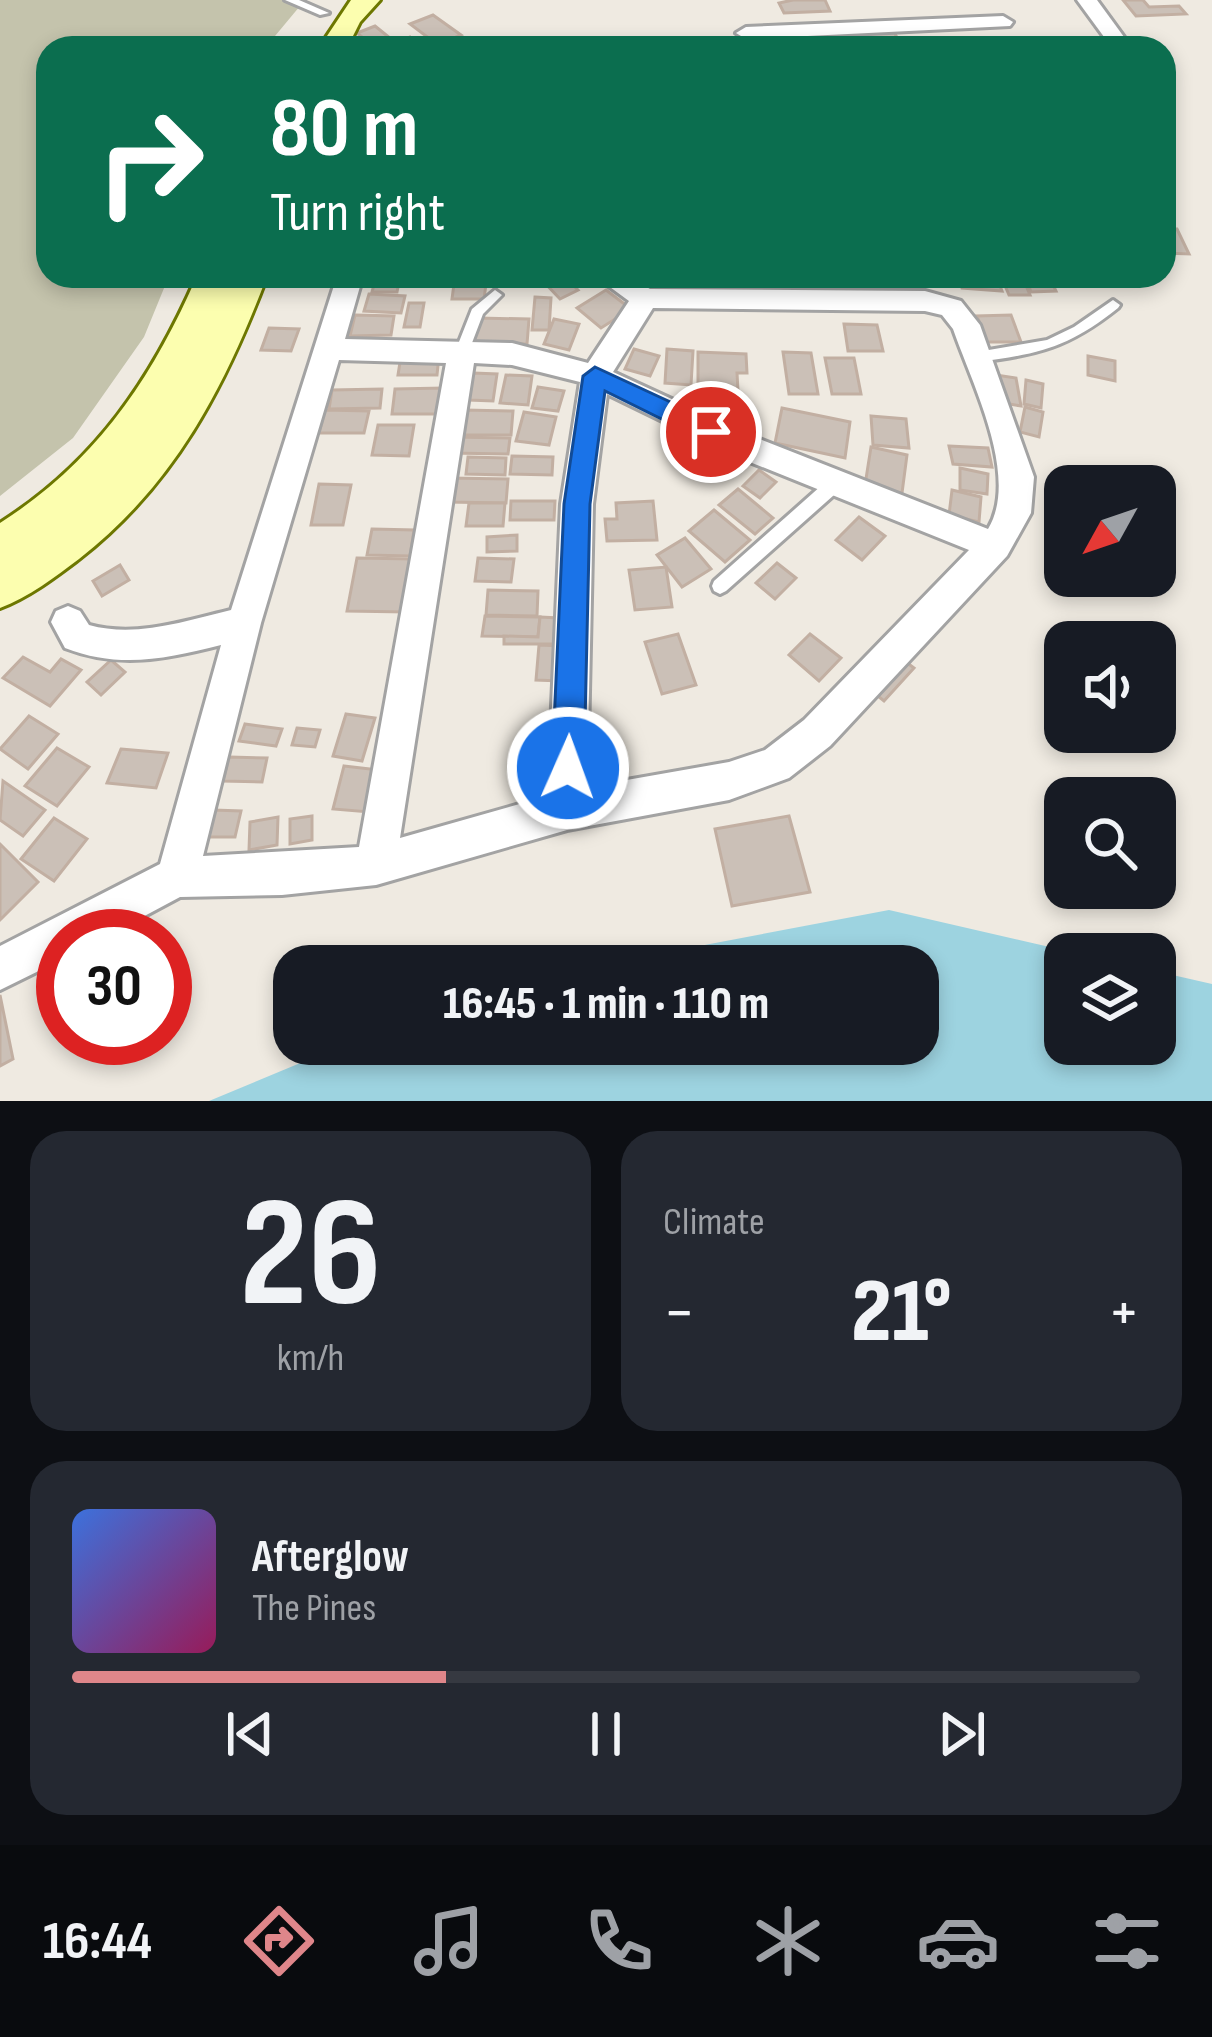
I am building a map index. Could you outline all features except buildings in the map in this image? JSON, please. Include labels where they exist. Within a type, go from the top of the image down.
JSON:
[{"type":"main road","points":[[339,36],[366,0]]},
{"type":"main road","points":[[313,36],[331,7]]},
{"type":"main road","points":[[0,547],[81,489],[142,423],[164,389],[210,288]]},
{"type":"main road","points":[[0,587],[78,536],[148,471],[199,393],[244,288]]},
{"type":"street","points":[[749,32],[1008,29],[990,0]]},
{"type":"street","points":[[1088,0],[1113,36]]},
{"type":"street","points":[[177,877],[244,623],[347,288]]},
{"type":"street","points":[[0,969],[177,877],[282,875],[376,865],[567,810],[729,781],[776,765],[817,733],[995,546],[1015,513],[1018,477],[960,315],[938,303],[645,298],[628,288]]},
{"type":"street","points":[[567,810],[577,504],[595,376],[645,298]]},
{"type":"street","points":[[329,349],[512,354],[595,376],[740,445],[995,546]]},
{"type":"street","points":[[376,865],[462,352]]},
{"type":"street","points":[[68,622],[77,637],[110,645],[142,644],[244,623]]},
{"type":"lane","points":[[290,0],[331,7]]},
{"type":"lane","points":[[462,352],[477,312],[495,295]]},
{"type":"lane","points":[[977,356],[1052,346],[1073,338],[1114,305]]},
{"type":"lane","points":[[720,586],[837,482]]},
{"type":"shaded area","points":[[0,0],[305,0],[275,36],[36,36],[36,288],[164,288],[144,337],[73,438],[0,496]]},
{"type":"water","points":[[889,910],[1044,946],[1044,1065],[1176,1065],[1176,976],[1212,984],[1212,1101],[209,1101],[296,1065],[939,1065],[939,945],[705,945]]},
{"type":"route","points":[[568,768],[577,504],[595,376],[711,432]]}]
